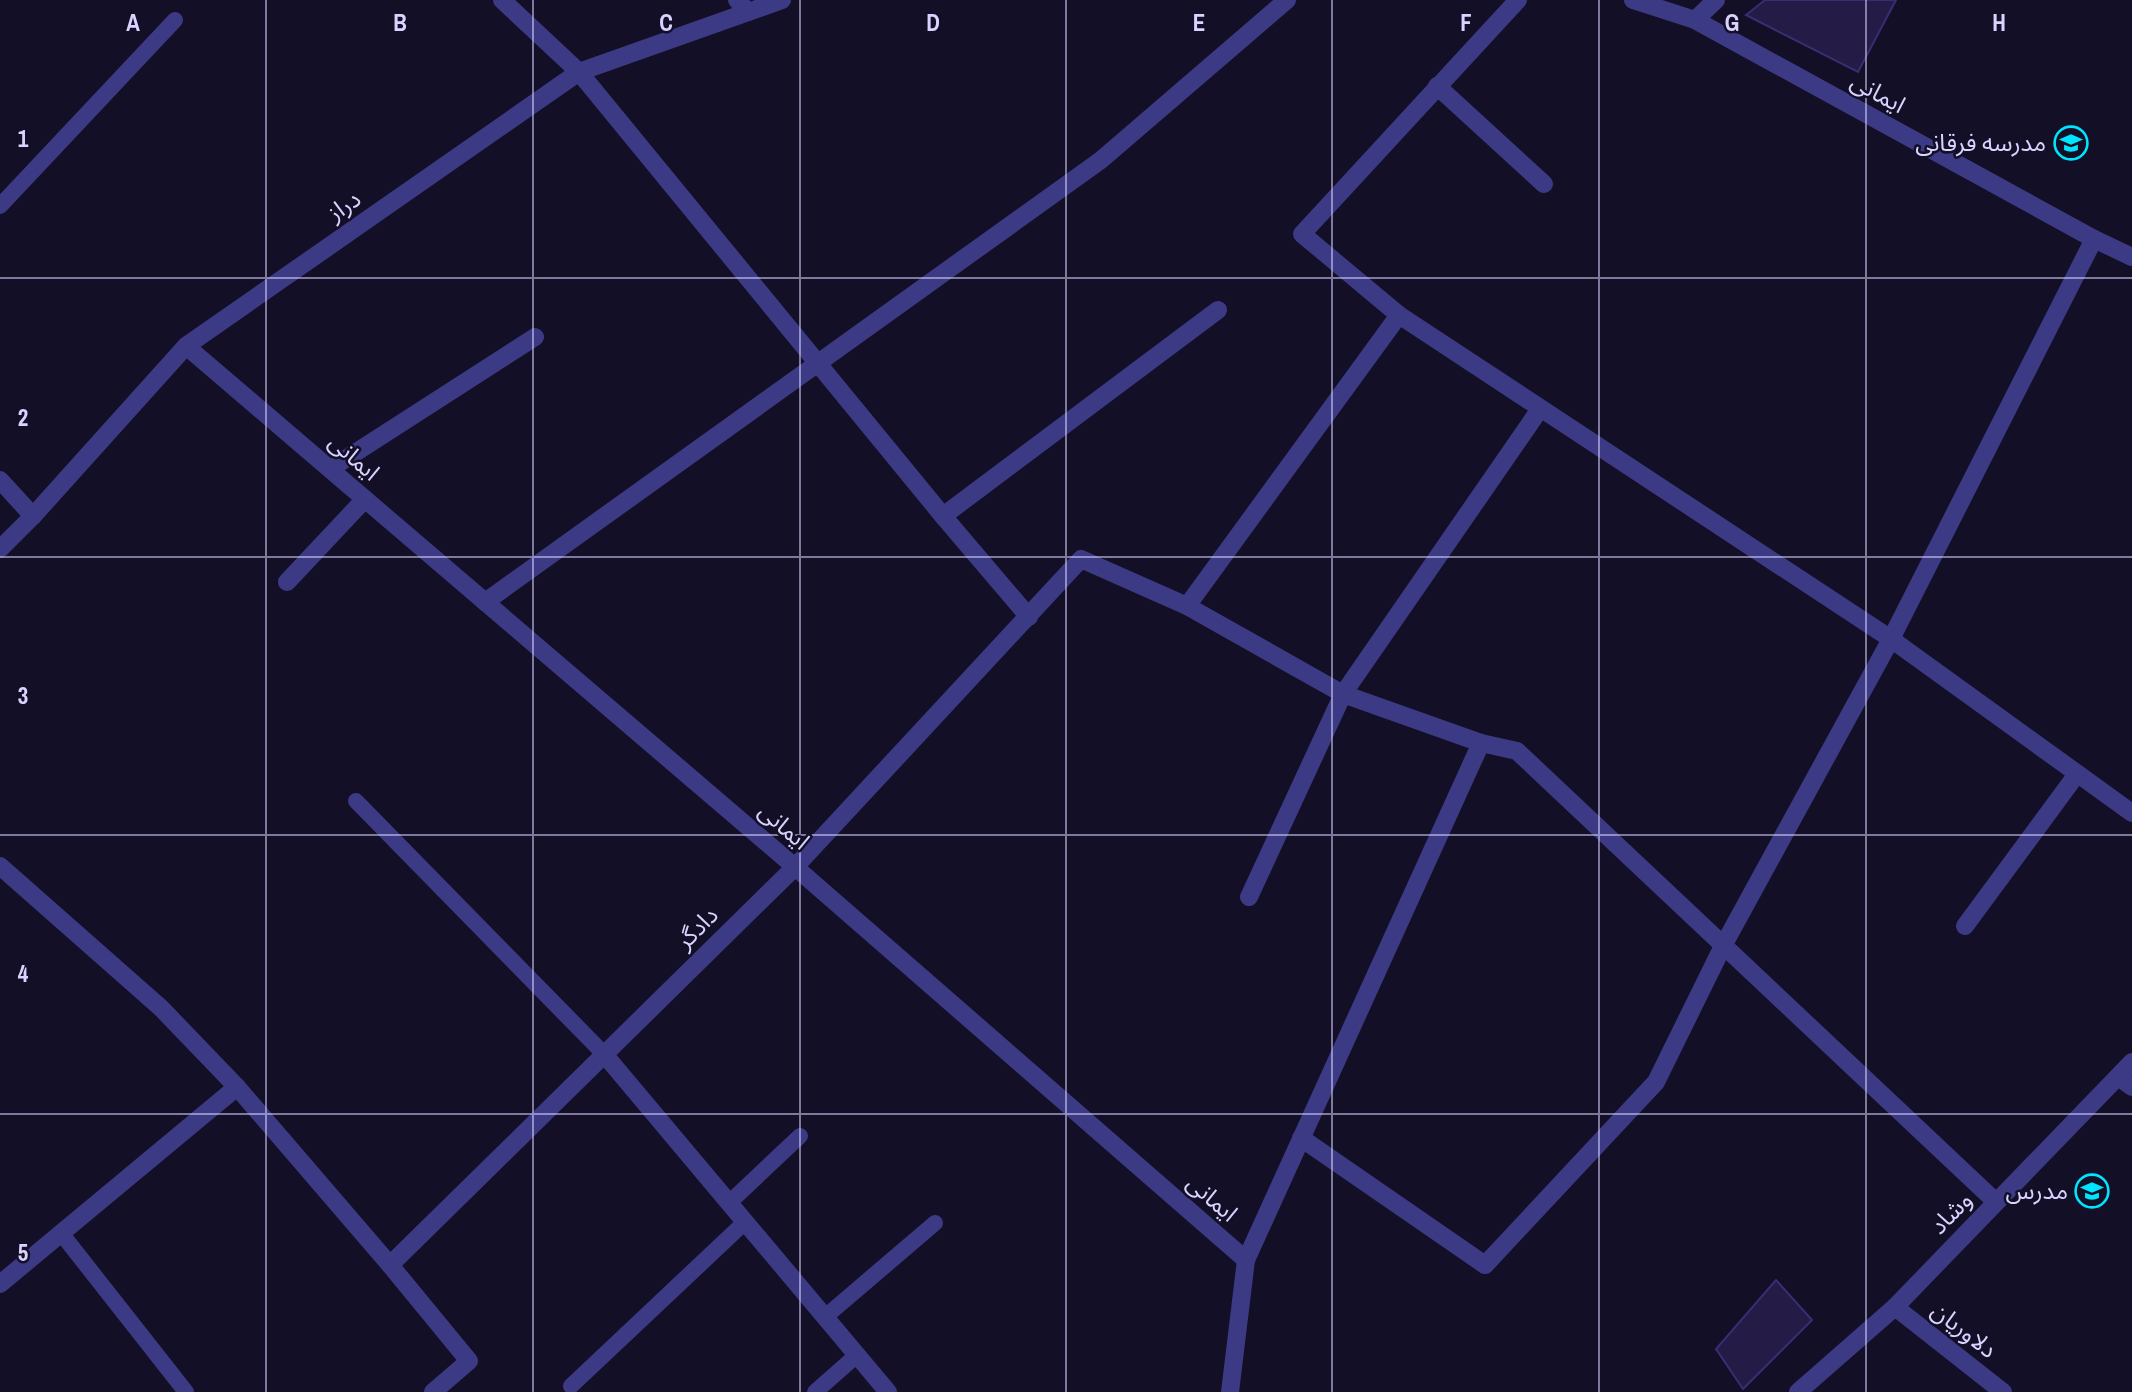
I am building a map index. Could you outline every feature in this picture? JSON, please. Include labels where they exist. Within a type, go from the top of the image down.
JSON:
[{"type":"street","points":[[502,0],[579,72],[1029,617]]},
{"type":"street","name":"دراز","points":[[0,549],[186,346],[579,72],[743,6],[782,0]]},
{"type":"street","points":[[485,602],[1101,160],[1287,0]]},
{"type":"street","points":[[1518,0],[1302,234],[1399,315],[1891,639],[2077,774],[2129,804]]},
{"type":"street","name":"ایمانی","points":[[1633,0],[1695,20],[2094,239],[2132,257]]},
{"type":"street","points":[[1695,20],[1716,0]]},
{"type":"street","points":[[1437,86],[1544,184]]},
{"type":"street","points":[[1301,1138],[1485,1265],[1656,1083],[1723,946],[1891,639],[2094,239]]},
{"type":"street","points":[[943,516],[1218,310]]},
{"type":"street","points":[[1399,315],[1186,606],[1343,694],[1481,743],[1517,751],[1996,1202]]},
{"type":"street","points":[[330,469],[535,337]]},
{"type":"street","name":"ایمانی","points":[[186,346],[795,867],[1246,1260]]},
{"type":"street","points":[[1249,897],[1343,694],[1540,408]]},
{"type":"street","points":[[0,480],[33,516]]},
{"type":"street","points":[[287,582],[366,499]]},
{"type":"street","name":"دادگر","points":[[390,1265],[795,867],[1081,559],[1186,606]]},
{"type":"street","points":[[1230,1392],[1246,1260],[1481,743]]},
{"type":"street","points":[[1965,926],[2077,774]]},
{"type":"street","points":[[0,866],[162,1008],[237,1087],[390,1265],[469,1362],[433,1392]]},
{"type":"street","points":[[604,1054],[888,1392]]},
{"type":"street","name":"وشاد","points":[[1798,1392],[1895,1307],[1996,1202],[2125,1082],[2132,1062]]},
{"type":"street","points":[[0,1284],[237,1087]]},
{"type":"street","name":"دلاوریان","points":[[1895,1307],[2003,1392]]},
{"type":"lane","points":[[0,206],[175,20]]},
{"type":"lane","points":[[356,801],[604,1054]]},
{"type":"lane","points":[[729,1203],[800,1136]]},
{"type":"lane","points":[[571,1386],[745,1222]]},
{"type":"lane","points":[[825,1317],[935,1223]]},
{"type":"lane","points":[[61,1233],[186,1392]]},
{"type":"lane","points":[[815,1392],[857,1355]]},
{"type":"building","points":[[1765,0],[1896,0],[1858,72],[1746,15]]},
{"type":"building","points":[[1776,1280],[1812,1320],[1743,1389],[1716,1349]]},
{"type":"place","name":"مدرسه فرقانی","points":[[2071,143]]},
{"type":"place","name":"مدرس","points":[[2092,1191]]}]
